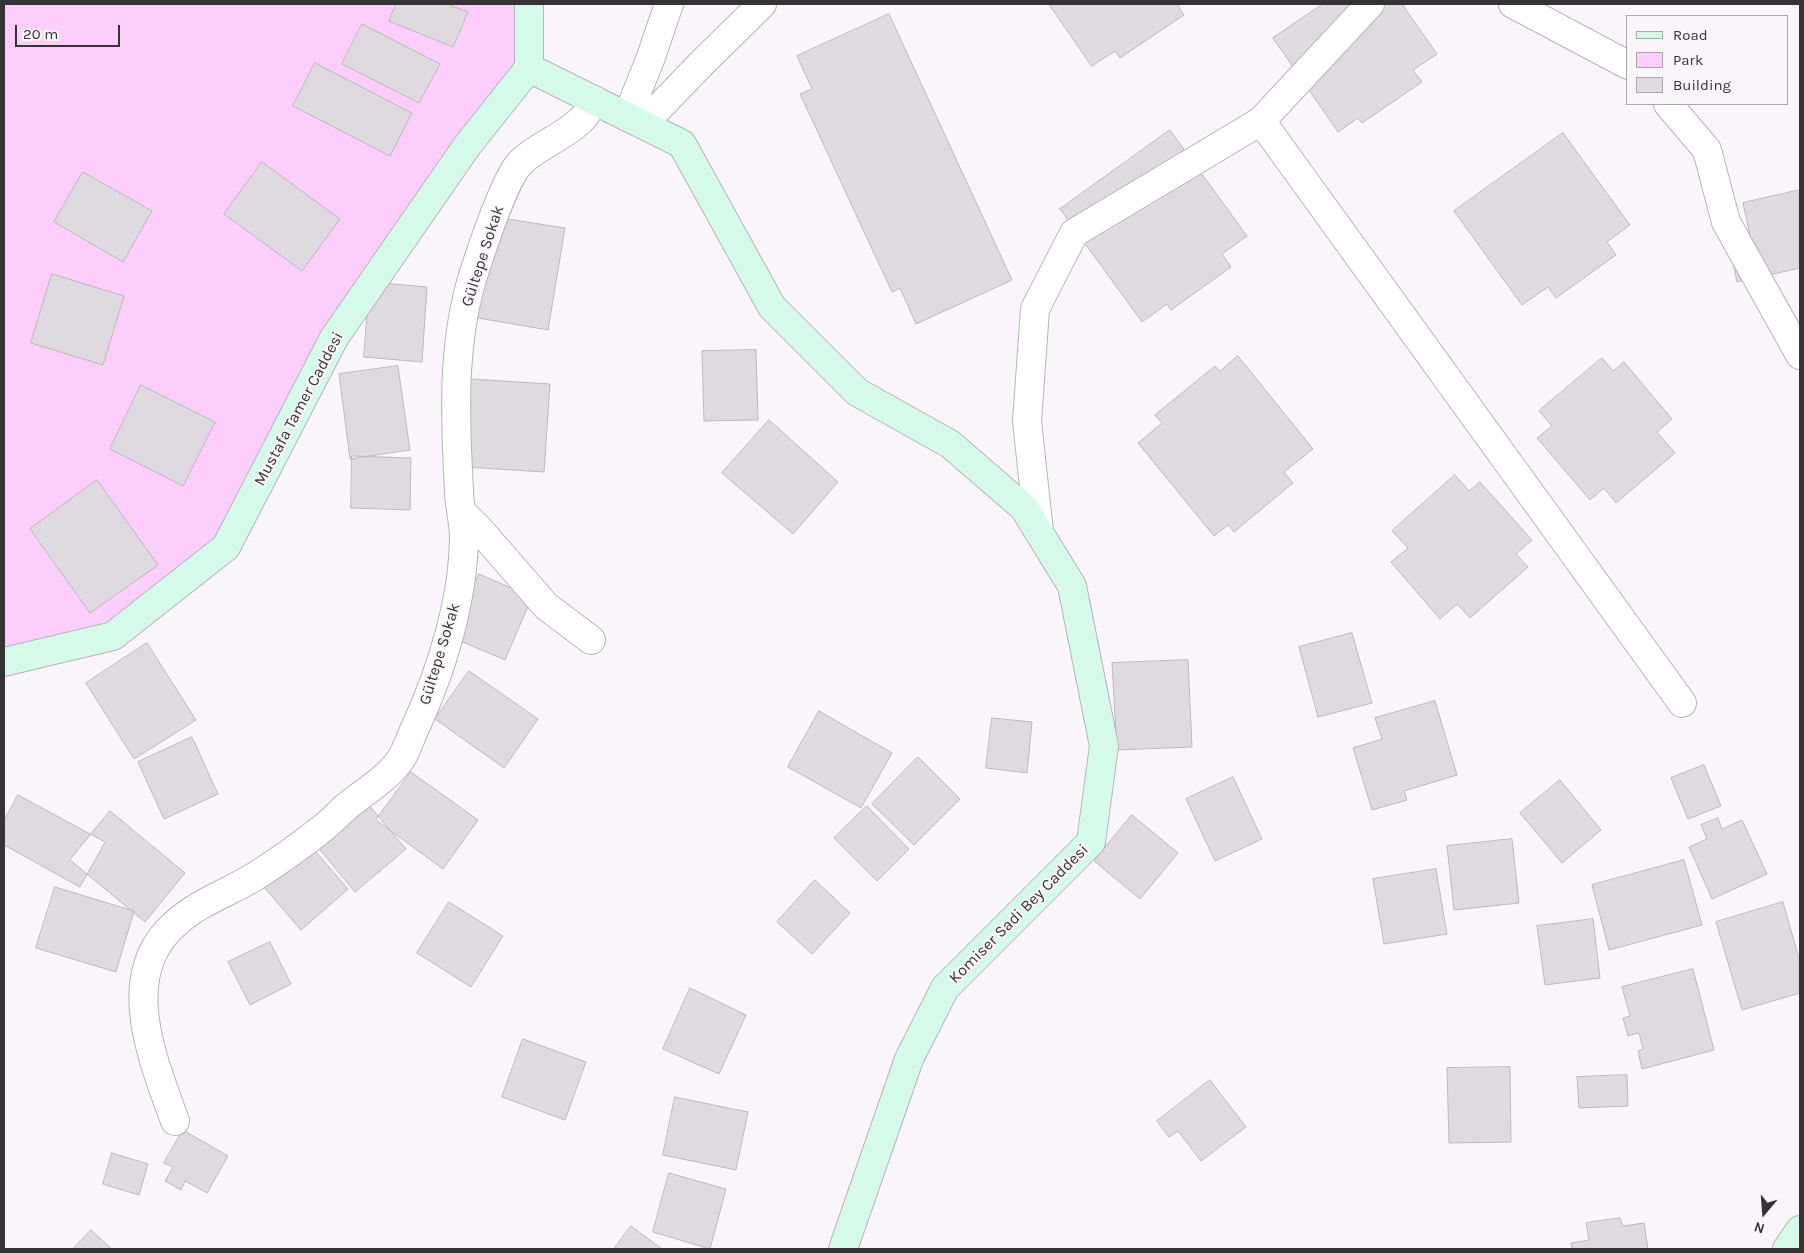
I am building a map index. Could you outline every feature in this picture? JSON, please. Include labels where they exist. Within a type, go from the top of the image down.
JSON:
[{"type":"main road","points":[[529,68],[530,4]]},
{"type":"main road","name":"Komiser Sadi Bey Caddesi","points":[[529,68],[682,144],[772,306],[857,392],[950,444],[1024,508],[1072,586],[1104,746],[1091,842],[945,988],[909,1059],[843,1249]]},
{"type":"main road","name":"Mustafa Tamer Caddesi","points":[[4,662],[112,636],[226,547],[334,338],[467,146],[529,68]]},
{"type":"main road","points":[[1787,1249],[1800,1230]]},
{"type":"street","points":[[635,120],[651,57],[669,4]]},
{"type":"street","points":[[635,120],[703,62],[762,4]]},
{"type":"street","points":[[1039,532],[1027,421],[1035,308],[1074,233],[1261,121],[1370,4]]},
{"type":"street","points":[[1513,4],[1626,64]]},
{"type":"street","name":"Gültepe Sokak","points":[[175,1121],[149,1044],[143,988],[146,969],[154,951],[173,924],[196,907],[254,877],[321,830],[346,807],[374,786],[400,759],[424,708],[453,621],[462,579],[464,535],[456,430],[457,365],[463,317],[472,280],[498,209],[518,164],[537,149],[577,124],[584,118],[594,100]]},
{"type":"street","points":[[1669,105],[1707,150],[1726,222],[1800,355]]},
{"type":"street","points":[[1261,121],[1682,703]]},
{"type":"street","points":[[461,511],[546,606],[591,640]]},
{"type":"green space","points":[[4,4],[529,4],[529,68],[334,338],[226,547],[113,636],[4,662]]},
{"type":"building","points":[[396,4],[447,4],[468,12],[453,47],[389,21]]},
{"type":"building","points":[[1049,4],[1177,4],[1184,15],[1120,58],[1115,51],[1092,66]]},
{"type":"building","points":[[1323,4],[1402,4],[1437,54],[1413,70],[1422,82],[1362,123],[1358,118],[1338,132],[1273,38]]},
{"type":"building","points":[[889,14],[1012,280],[916,324],[900,288],[892,292],[800,94],[812,89],[797,56]]},
{"type":"building","points":[[362,24],[440,64],[419,103],[342,64]]},
{"type":"building","points":[[315,63],[412,113],[390,156],[293,106]]},
{"type":"building","points":[[1170,130],[1247,236],[1222,254],[1231,267],[1171,310],[1167,304],[1142,322],[1060,209]]},
{"type":"building","points":[[1563,133],[1630,225],[1607,242],[1616,255],[1556,298],[1548,287],[1522,305],[1454,211]]},
{"type":"building","points":[[262,162],[340,219],[302,271],[224,214]]},
{"type":"building","points":[[83,172],[152,211],[123,262],[54,222]]},
{"type":"building","points":[[1800,190],[1800,268],[1737,282],[1729,245],[1751,240],[1743,203]]},
{"type":"building","points":[[495,217],[565,228],[548,330],[478,318]]},
{"type":"building","points":[[52,274],[124,296],[103,365],[31,343]]},
{"type":"building","points":[[370,282],[427,287],[422,362],[364,357]]},
{"type":"building","points":[[756,350],[758,420],[704,421],[702,351]]},
{"type":"building","points":[[1238,356],[1313,449],[1284,472],[1293,483],[1234,532],[1228,525],[1214,536],[1138,443],[1162,423],[1155,415],[1215,366],[1220,371]]},
{"type":"building","points":[[1602,358],[1613,371],[1624,362],[1672,419],[1657,432],[1675,453],[1616,503],[1604,488],[1590,500],[1537,438],[1552,426],[1539,411]]},
{"type":"building","points":[[398,366],[410,450],[350,459],[339,374]]},
{"type":"building","points":[[471,379],[550,384],[544,472],[465,467]]},
{"type":"building","points":[[141,385],[215,422],[183,486],[110,449]]},
{"type":"building","points":[[769,420],[838,482],[793,534],[722,473]]},
{"type":"building","points":[[352,456],[411,458],[410,510],[351,508]]},
{"type":"building","points":[[1455,475],[1469,491],[1480,482],[1532,540],[1516,554],[1528,567],[1470,618],[1457,604],[1440,619],[1391,562],[1408,548],[1392,531]]},
{"type":"building","points":[[97,480],[158,565],[90,613],[30,529]]},
{"type":"building","points":[[479,574],[532,597],[505,660],[451,637]]},
{"type":"building","points":[[1352,633],[1372,703],[1318,717],[1299,647]]},
{"type":"building","points":[[147,643],[196,720],[134,759],[86,683]]},
{"type":"building","points":[[1188,660],[1192,747],[1117,750],[1112,663]]},
{"type":"building","points":[[469,671],[538,719],[504,768],[435,719]]},
{"type":"building","points":[[1435,701],[1457,775],[1404,791],[1407,800],[1372,810],[1353,748],[1382,739],[1375,718]]},
{"type":"building","points":[[819,711],[892,753],[861,808],[788,767]]},
{"type":"building","points":[[992,718],[1032,722],[1027,773],[986,768]]},
{"type":"building","points":[[192,737],[218,794],[164,819],[138,762]]},
{"type":"building","points":[[918,757],[960,799],[914,845],[872,804]]},
{"type":"building","points":[[1704,765],[1721,806],[1688,819],[1671,778]]},
{"type":"building","points":[[411,772],[478,820],[443,869],[376,820]]},
{"type":"building","points":[[1233,777],[1262,839],[1215,861],[1186,799]]},
{"type":"building","points":[[1560,780],[1601,830],[1562,863],[1520,813]]},
{"type":"building","points":[[18,795],[105,842],[80,887],[4,845],[4,821]]},
{"type":"building","points":[[367,803],[406,849],[355,892],[316,845]]},
{"type":"building","points":[[867,806],[909,849],[877,881],[834,838]]},
{"type":"building","points":[[110,811],[185,873],[145,922],[70,860]]},
{"type":"building","points":[[1132,815],[1178,853],[1140,899],[1094,861]]},
{"type":"building","points":[[1718,818],[1722,829],[1742,820],[1767,874],[1712,899],[1689,847],[1707,839],[1701,825]]},
{"type":"building","points":[[1512,839],[1519,903],[1454,910],[1447,846]]},
{"type":"building","points":[[310,845],[348,889],[301,930],[263,886]]},
{"type":"building","points":[[1684,860],[1702,925],[1609,950],[1592,885]]},
{"type":"building","points":[[1436,869],[1447,934],[1384,944],[1373,879]]},
{"type":"building","points":[[815,880],[850,913],[812,954],[777,922]]},
{"type":"building","points":[[55,887],[134,911],[116,972],[36,948]]},
{"type":"building","points":[[449,902],[503,936],[471,987],[417,953]]},
{"type":"building","points":[[1783,902],[1800,962],[1800,993],[1742,1010],[1716,922]]},
{"type":"building","points":[[1593,919],[1600,978],[1545,985],[1537,926]]},
{"type":"building","points":[[270,942],[291,984],[250,1005],[228,962]]},
{"type":"building","points":[[1693,969],[1714,1050],[1642,1069],[1638,1051],[1643,1049],[1639,1033],[1628,1036],[1623,1018],[1630,1016],[1622,987]]},
{"type":"building","points":[[690,988],[746,1015],[719,1074],[663,1049]]},
{"type":"building","points":[[523,1039],[586,1062],[565,1120],[502,1097]]},
{"type":"building","points":[[1510,1067],[1511,1142],[1449,1143],[1447,1068]]},
{"type":"building","points":[[1627,1075],[1628,1106],[1579,1108],[1577,1077]]},
{"type":"building","points":[[1210,1080],[1246,1127],[1201,1161],[1178,1131],[1169,1137],[1157,1121]]},
{"type":"building","points":[[675,1097],[748,1112],[736,1170],[663,1155]]},
{"type":"building","points":[[183,1130],[228,1156],[207,1193],[185,1181],[181,1190],[165,1181],[173,1167],[164,1163]]},
{"type":"building","points":[[112,1153],[148,1164],[139,1195],[103,1184]]},
{"type":"building","points":[[669,1173],[726,1189],[710,1249],[653,1232]]},
{"type":"building","points":[[1620,1218],[1623,1226],[1644,1223],[1648,1249],[1572,1249],[1571,1243],[1589,1240],[1586,1223]]},
{"type":"building","points":[[631,1226],[662,1249],[614,1249]]},
{"type":"building","points":[[91,1230],[112,1249],[73,1249]]}]
